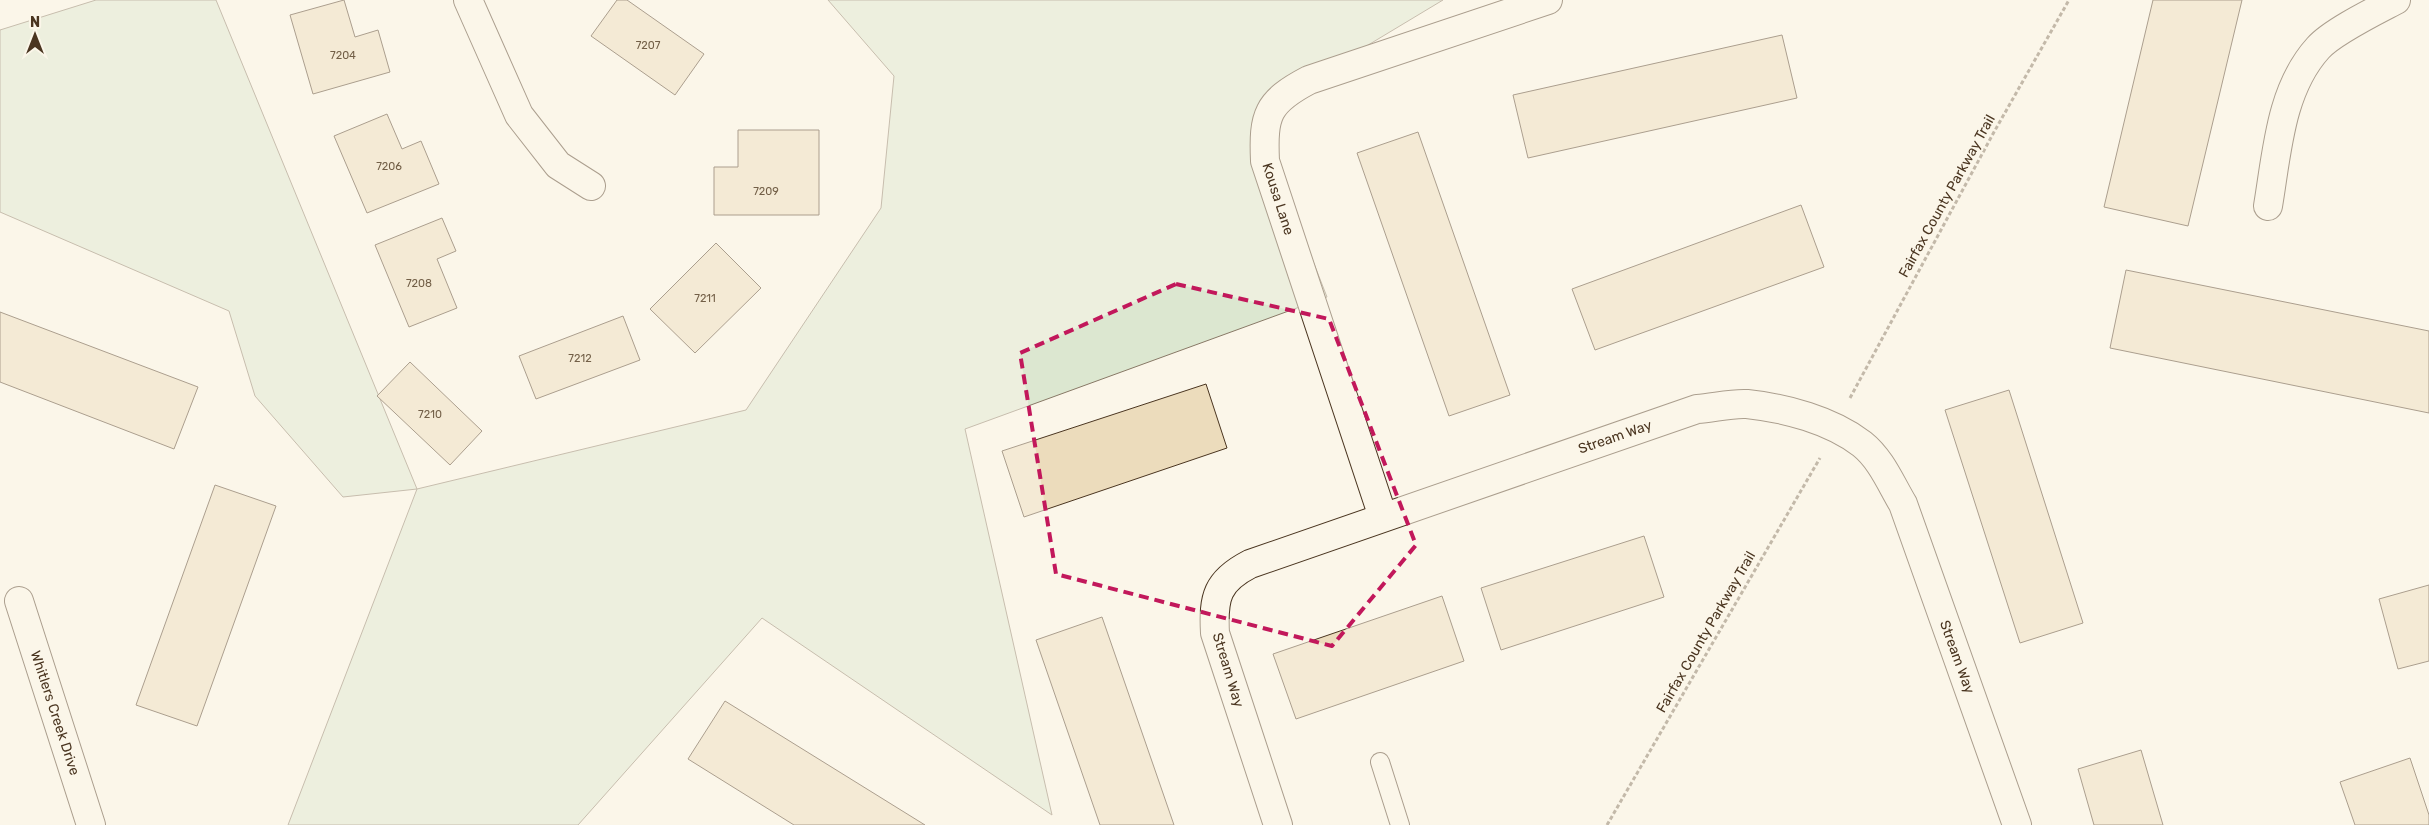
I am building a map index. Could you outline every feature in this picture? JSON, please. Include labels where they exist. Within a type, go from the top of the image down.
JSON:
[{"type":"street","points":[[468,0],[518,115],[558,165],[591,186]]},
{"type":"street","name":"Kousa Lane","points":[[1383,517],[1265,161],[1264,133],[1269,113],[1284,93],[1309,80],[1548,0]]},
{"type":"street","points":[[2268,206],[2279,137],[2292,87],[2318,48],[2360,19],[2396,0]]},
{"type":"street","name":"Stream Way","points":[[1278,825],[1216,633],[1214,610],[1220,590],[1233,573],[1250,564],[1697,409],[1746,404],[1790,412],[1835,428],[1863,444],[1883,468],[1902,504],[2017,825]]},
{"type":"street","name":"Whitlers Creek Drive","points":[[19,601],[91,825]]},
{"type":"lane","points":[[1380,762],[1400,825]]},
{"type":"path","name":"Fairfax County Parkway Trail","points":[[1846,404],[1994,132],[2069,0]]},
{"type":"path","name":"Fairfax County Parkway Trail","points":[[1607,825],[1824,451]]},
{"type":"highlighted area","points":[[1176,284],[1329,319],[1416,545],[1332,646],[1056,574],[1020,353]]},
{"type":"green space","points":[[96,0],[216,0],[417,489],[343,497],[255,396],[229,311],[0,212],[0,30]]},
{"type":"green space","points":[[828,0],[1443,0],[1255,113],[1327,297],[965,429],[1052,815],[762,618],[578,825],[288,825],[417,489],[746,410],[881,208],[894,76]]},
{"type":"building","points":[[344,0],[355,37],[378,30],[390,72],[313,94],[290,15]]},
{"type":"building","points":[[617,0],[627,0],[704,54],[675,95],[591,36]]},
{"type":"building","points":[[2153,0],[2242,0],[2188,226],[2104,207]]},
{"type":"building","points":[[1782,35],[1797,98],[1528,158],[1513,95]]},
{"type":"building","points":[[387,114],[402,149],[421,141],[439,184],[367,213],[334,136]]},
{"type":"building","points":[[738,130],[819,130],[819,215],[714,215],[714,167],[738,167]]},
{"type":"building","points":[[1418,132],[1510,395],[1449,416],[1357,153]]},
{"type":"building","points":[[1801,205],[1824,267],[1595,350],[1572,289]]},
{"type":"building","points":[[442,218],[456,251],[437,259],[457,308],[409,327],[375,245]]},
{"type":"building","points":[[716,243],[761,288],[695,353],[650,309]]},
{"type":"building","points":[[2126,270],[2429,331],[2429,413],[2110,348]]},
{"type":"building","points":[[0,312],[198,387],[174,449],[0,382]]},
{"type":"building","points":[[623,316],[640,360],[536,399],[519,356]]},
{"type":"building","points":[[410,362],[482,431],[450,465],[377,396]]},
{"type":"building","points":[[1206,384],[1227,448],[1024,517],[1002,451]]},
{"type":"building","points":[[2009,390],[2083,623],[2020,643],[1945,410]]},
{"type":"building","points":[[215,485],[276,506],[197,726],[136,705]]},
{"type":"building","points":[[1644,536],[1664,597],[1501,650],[1481,588]]},
{"type":"building","points":[[2429,585],[2429,661],[2398,669],[2379,599]]},
{"type":"building","points":[[1442,596],[1464,661],[1296,719],[1273,654]]},
{"type":"building","points":[[1102,617],[1174,825],[1100,825],[1036,640]]},
{"type":"building","points":[[725,701],[925,825],[794,825],[688,759]]},
{"type":"building","points":[[2141,750],[2163,825],[2094,825],[2078,769]]},
{"type":"building","points":[[2410,758],[2429,815],[2429,825],[2355,825],[2340,782]]}]
